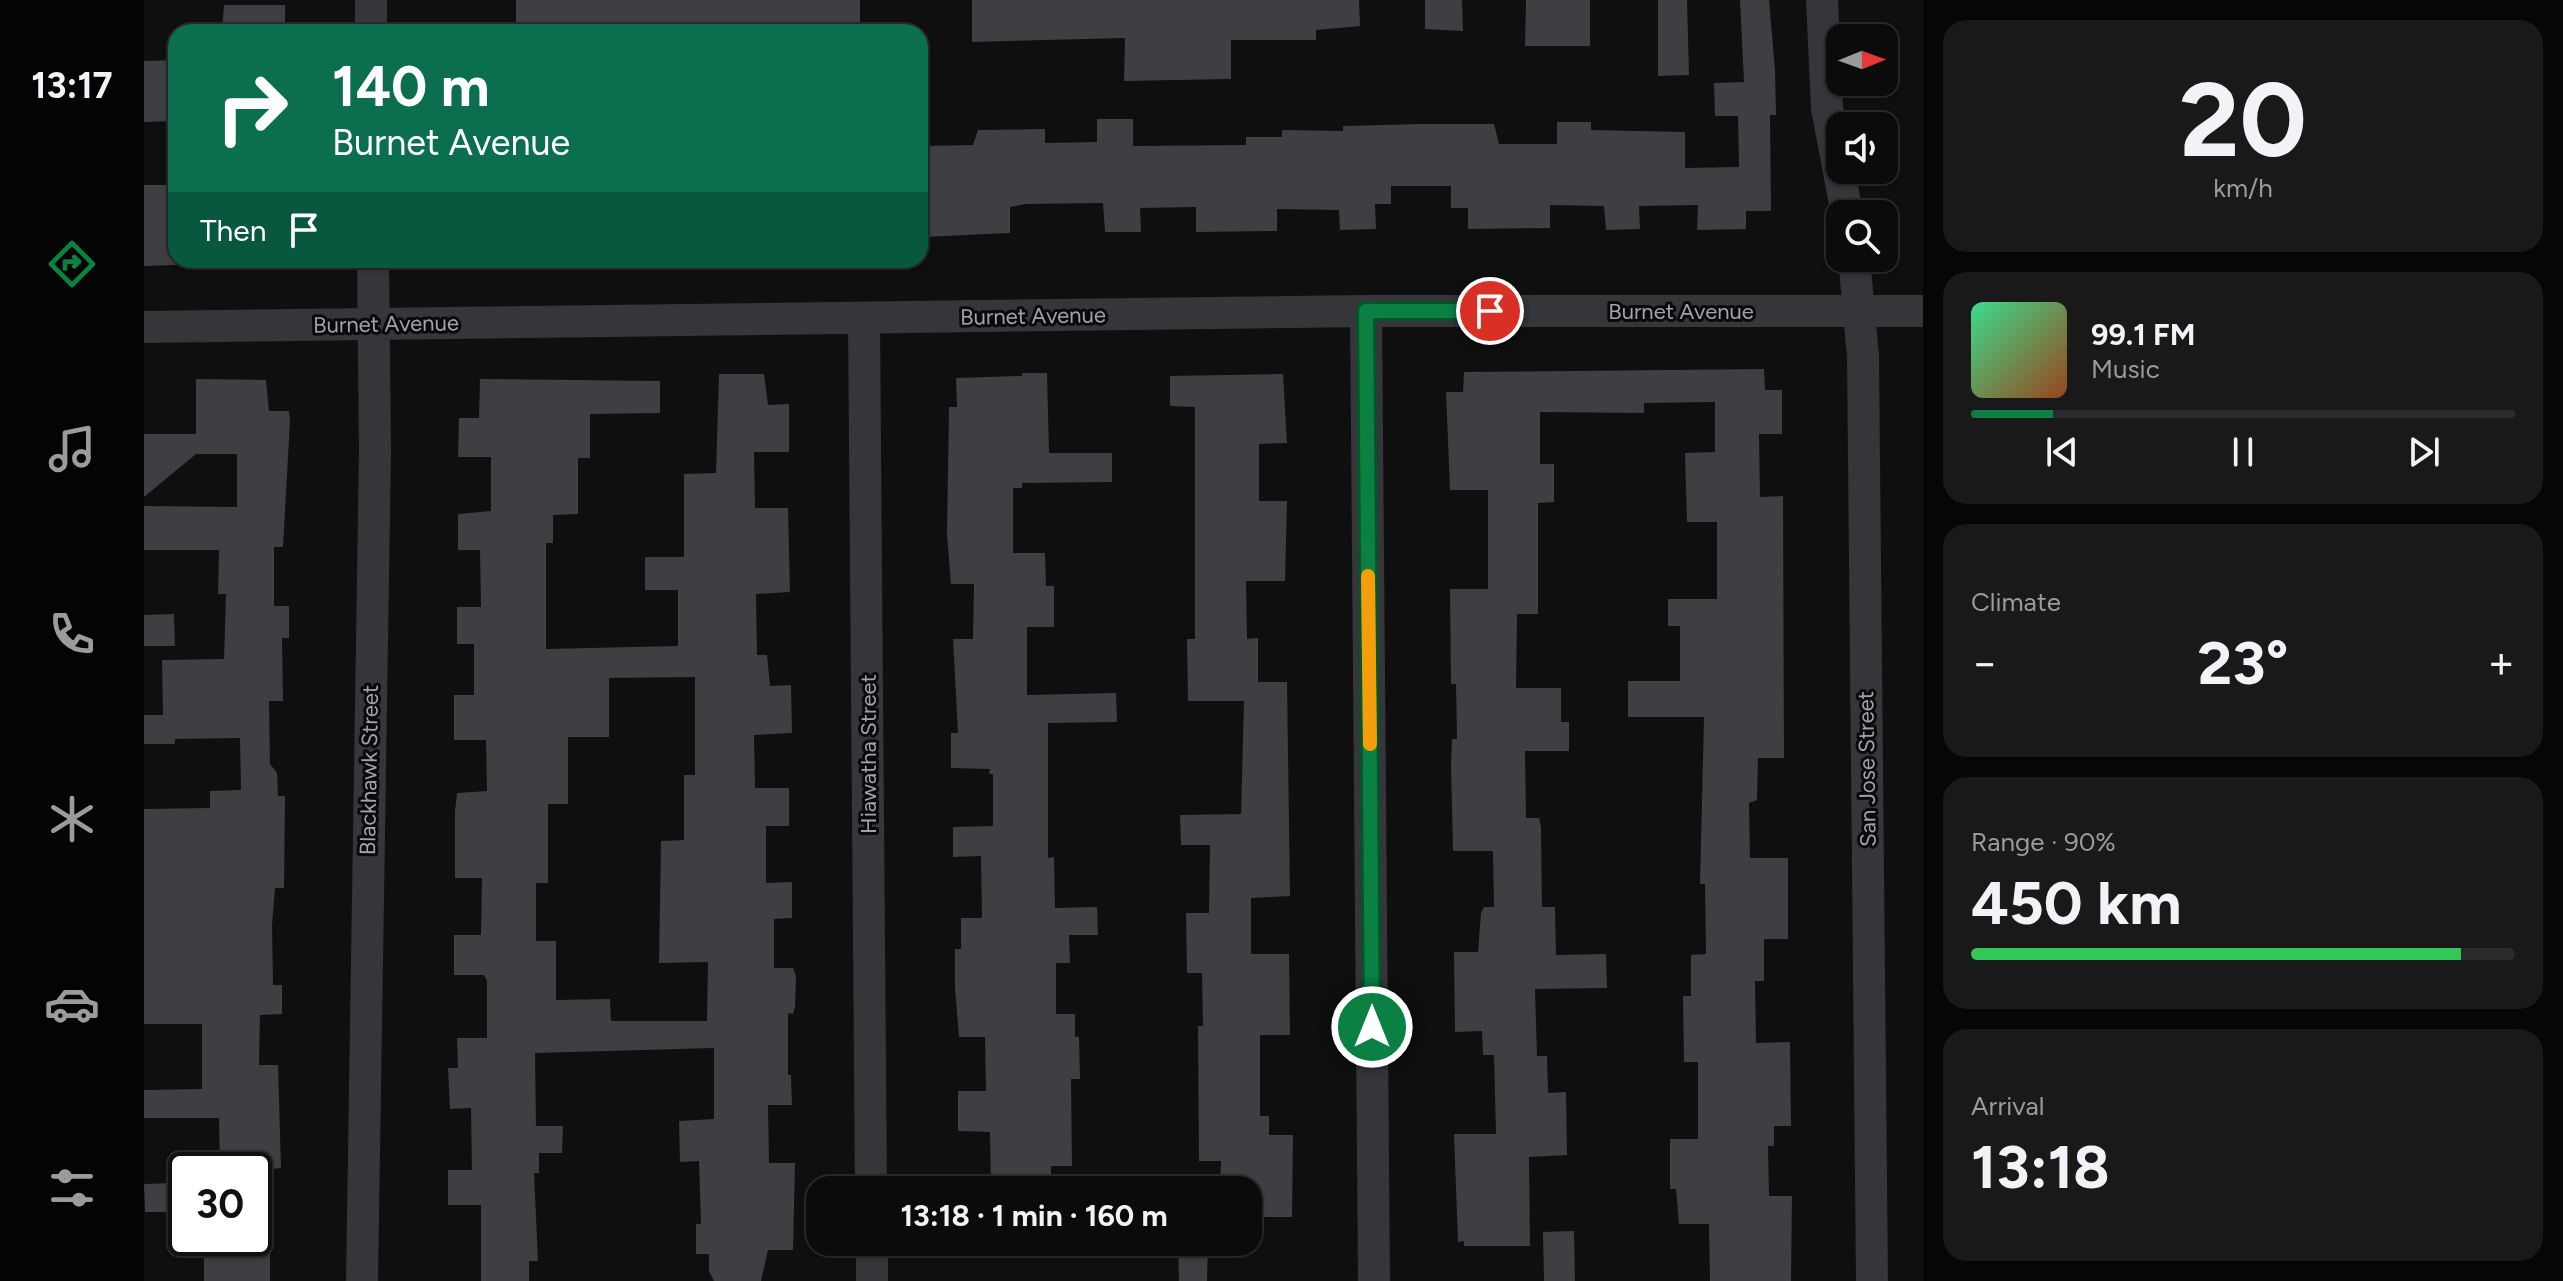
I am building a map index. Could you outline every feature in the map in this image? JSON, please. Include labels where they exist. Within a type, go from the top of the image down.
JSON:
[{"type":"street","points":[[371,0],[371,24]]},
{"type":"street","points":[[1822,0],[1827,108],[1844,200]]},
{"type":"street","name":"Blackhawk Street","points":[[362,1281],[375,450],[373,268]]},
{"type":"street","name":"San Jose Street","points":[[1855,272],[1863,356],[1872,1281]]},
{"type":"street","points":[[1366,311],[1374,1281]]},
{"type":"street","name":"Burnet Avenue","points":[[144,327],[1366,311],[1923,311]]},
{"type":"street","name":"Hiawatha Street","points":[[864,319],[871,1176]]},
{"type":"street","points":[[872,1256],[872,1281]]},
{"type":"building","points":[[516,0],[860,0],[860,24],[516,24]]},
{"type":"building","points":[[972,0],[1359,0],[1360,26],[1316,30],[1316,40],[1231,40],[1231,79],[1124,81],[1125,38],[972,42]]},
{"type":"building","points":[[1425,0],[1462,0],[1463,31],[1425,29]]},
{"type":"building","points":[[1526,0],[1590,0],[1590,46],[1525,46]]},
{"type":"building","points":[[1658,0],[1687,0],[1689,75],[1658,76]]},
{"type":"building","points":[[1740,0],[1769,0],[1776,115],[1770,115],[1771,211],[1746,211],[1746,229],[1697,230],[1698,205],[1639,206],[1640,229],[1606,230],[1604,206],[1550,205],[1550,228],[1468,229],[1468,208],[1451,208],[1451,186],[1391,186],[1391,204],[1375,204],[1376,229],[1340,230],[1339,210],[1277,209],[1277,231],[1196,232],[1196,207],[1140,208],[1141,232],[1105,232],[1103,203],[1026,204],[1010,207],[1010,233],[928,237],[928,146],[973,145],[978,130],[1045,129],[1045,143],[1097,142],[1097,119],[1133,119],[1133,146],[1246,145],[1246,137],[1282,137],[1282,130],[1343,131],[1343,126],[1494,124],[1499,144],[1557,144],[1557,122],[1591,122],[1591,130],[1685,132],[1685,168],[1739,167],[1738,116],[1715,116],[1714,83],[1744,82]]},
{"type":"building","points":[[224,5],[285,5],[285,24],[223,24]]},
{"type":"building","points":[[168,60],[168,121],[144,122],[144,61]]},
{"type":"building","points":[[144,185],[168,185],[168,265],[144,266]]},
{"type":"building","points":[[1764,369],[1765,390],[1782,390],[1782,434],[1759,434],[1760,497],[1783,496],[1784,758],[1758,758],[1757,800],[1749,803],[1750,858],[1788,858],[1788,939],[1764,939],[1764,981],[1755,981],[1756,1043],[1790,1042],[1791,1126],[1774,1126],[1774,1146],[1768,1146],[1769,1196],[1792,1196],[1791,1281],[1710,1281],[1709,1224],[1679,1224],[1676,1189],[1670,1189],[1670,1139],[1698,1139],[1698,1062],[1684,1062],[1683,996],[1691,996],[1691,955],[1706,954],[1705,884],[1700,884],[1704,717],[1628,717],[1628,681],[1680,681],[1680,626],[1668,626],[1668,599],[1717,599],[1717,522],[1687,522],[1685,453],[1715,452],[1715,402],[1644,403],[1644,413],[1540,412],[1540,464],[1554,464],[1554,502],[1538,503],[1538,614],[1517,614],[1516,688],[1561,688],[1561,722],[1569,722],[1569,751],[1525,751],[1526,818],[1539,818],[1541,827],[1542,907],[1555,907],[1556,955],[1606,954],[1607,988],[1535,989],[1537,1056],[1547,1056],[1548,1093],[1566,1092],[1567,1155],[1529,1157],[1530,1246],[1464,1246],[1464,1241],[1458,1242],[1454,1134],[1496,1134],[1494,1055],[1483,1055],[1482,1031],[1455,1032],[1454,952],[1478,952],[1481,913],[1484,907],[1494,907],[1493,851],[1453,851],[1451,766],[1452,739],[1457,739],[1456,684],[1451,684],[1450,589],[1488,589],[1488,490],[1450,490],[1446,392],[1463,392],[1464,372]]},
{"type":"building","points":[[1022,373],[1047,373],[1049,453],[1112,453],[1112,482],[1022,483],[1022,488],[1013,488],[1013,553],[1045,553],[1046,586],[1054,586],[1054,627],[1027,627],[1027,695],[1116,693],[1117,722],[1048,723],[1048,858],[1054,857],[1055,908],[1097,907],[1098,935],[1069,935],[1070,963],[1056,963],[1056,1014],[1075,1014],[1075,1037],[1079,1037],[1080,1079],[1071,1079],[1072,1166],[1051,1166],[1051,1176],[991,1176],[990,1132],[958,1131],[958,1091],[986,1091],[985,1037],[959,1037],[955,988],[955,949],[961,949],[961,918],[982,918],[981,856],[953,857],[953,827],[993,826],[993,774],[989,774],[990,769],[951,768],[951,733],[958,733],[953,639],[973,639],[974,584],[951,584],[947,534],[949,407],[957,407],[956,378],[1022,376]]},
{"type":"building","points":[[719,374],[764,374],[768,405],[789,404],[789,452],[754,452],[755,508],[788,508],[790,592],[756,594],[757,655],[767,655],[770,686],[791,685],[792,733],[754,735],[755,788],[789,788],[789,826],[766,826],[766,883],[792,882],[792,918],[774,919],[774,968],[793,968],[796,976],[795,1007],[793,1014],[788,1013],[788,1075],[791,1075],[792,1105],[768,1105],[769,1163],[795,1163],[793,1250],[768,1250],[761,1281],[714,1281],[709,1271],[709,1254],[696,1254],[696,1224],[701,1224],[699,1161],[680,1162],[679,1121],[714,1119],[714,1048],[535,1053],[536,1126],[563,1126],[562,1153],[539,1153],[539,1173],[534,1173],[538,1261],[529,1261],[529,1281],[481,1281],[481,1205],[448,1205],[448,1170],[472,1170],[471,1108],[450,1109],[448,1068],[458,1068],[457,1038],[487,1038],[487,981],[484,975],[454,975],[454,935],[481,935],[482,878],[455,878],[457,793],[487,791],[486,740],[454,740],[454,695],[474,695],[474,644],[457,644],[457,607],[481,607],[480,550],[458,550],[458,514],[491,511],[491,457],[458,457],[459,418],[479,418],[480,379],[660,381],[660,413],[590,414],[590,458],[578,458],[578,514],[553,515],[553,543],[546,543],[546,649],[678,646],[678,590],[645,590],[645,557],[684,557],[684,474],[716,473]],"holes":[[[695,677],[695,775],[684,775],[684,840],[661,841],[659,963],[708,962],[707,1021],[611,1021],[610,999],[556,1000],[556,941],[536,941],[536,883],[548,883],[548,804],[568,804],[568,737],[609,737],[609,678]]]},
{"type":"building","points":[[1283,374],[1287,443],[1259,444],[1259,501],[1287,501],[1285,581],[1246,581],[1247,639],[1258,638],[1258,682],[1287,682],[1290,896],[1251,898],[1251,954],[1289,954],[1290,1035],[1260,1035],[1260,1116],[1269,1116],[1269,1135],[1293,1135],[1292,1217],[1262,1217],[1262,1176],[1220,1176],[1221,1161],[1199,1161],[1198,1026],[1203,1026],[1202,973],[1187,973],[1186,913],[1209,913],[1210,845],[1181,845],[1180,815],[1241,814],[1244,701],[1188,701],[1187,639],[1195,639],[1195,407],[1170,406],[1170,376]]},
{"type":"building","points":[[196,379],[266,380],[269,411],[289,411],[283,547],[274,547],[274,606],[289,606],[289,638],[282,638],[283,701],[269,701],[270,764],[277,773],[278,796],[285,796],[284,888],[275,888],[272,925],[273,985],[282,985],[282,1014],[260,1015],[259,1065],[278,1065],[281,1168],[272,1169],[272,1152],[220,1152],[219,1118],[144,1118],[144,1090],[202,1089],[202,1024],[144,1024],[144,809],[210,808],[210,791],[241,790],[240,738],[175,739],[175,744],[144,744],[144,715],[163,715],[162,660],[224,659],[226,594],[218,594],[219,550],[144,550],[144,506],[237,507],[237,454],[196,454],[144,497],[144,434],[196,434]]},
{"type":"building","points":[[174,614],[175,646],[144,646],[144,615]]},
{"type":"building","points":[[168,1183],[168,1212],[145,1212],[144,1184]]},
{"type":"building","points":[[1574,1231],[1575,1281],[1544,1281],[1543,1232]]},
{"type":"building","points":[[204,1256],[270,1256],[270,1281],[204,1281]]},
{"type":"building","points":[[1178,1256],[1208,1256],[1207,1281],[1179,1281]]},
{"type":"slow traffic","points":[[1368,576],[1370,744]]},
{"type":"route","points":[[1372,1027],[1366,311],[1490,311]]}]
